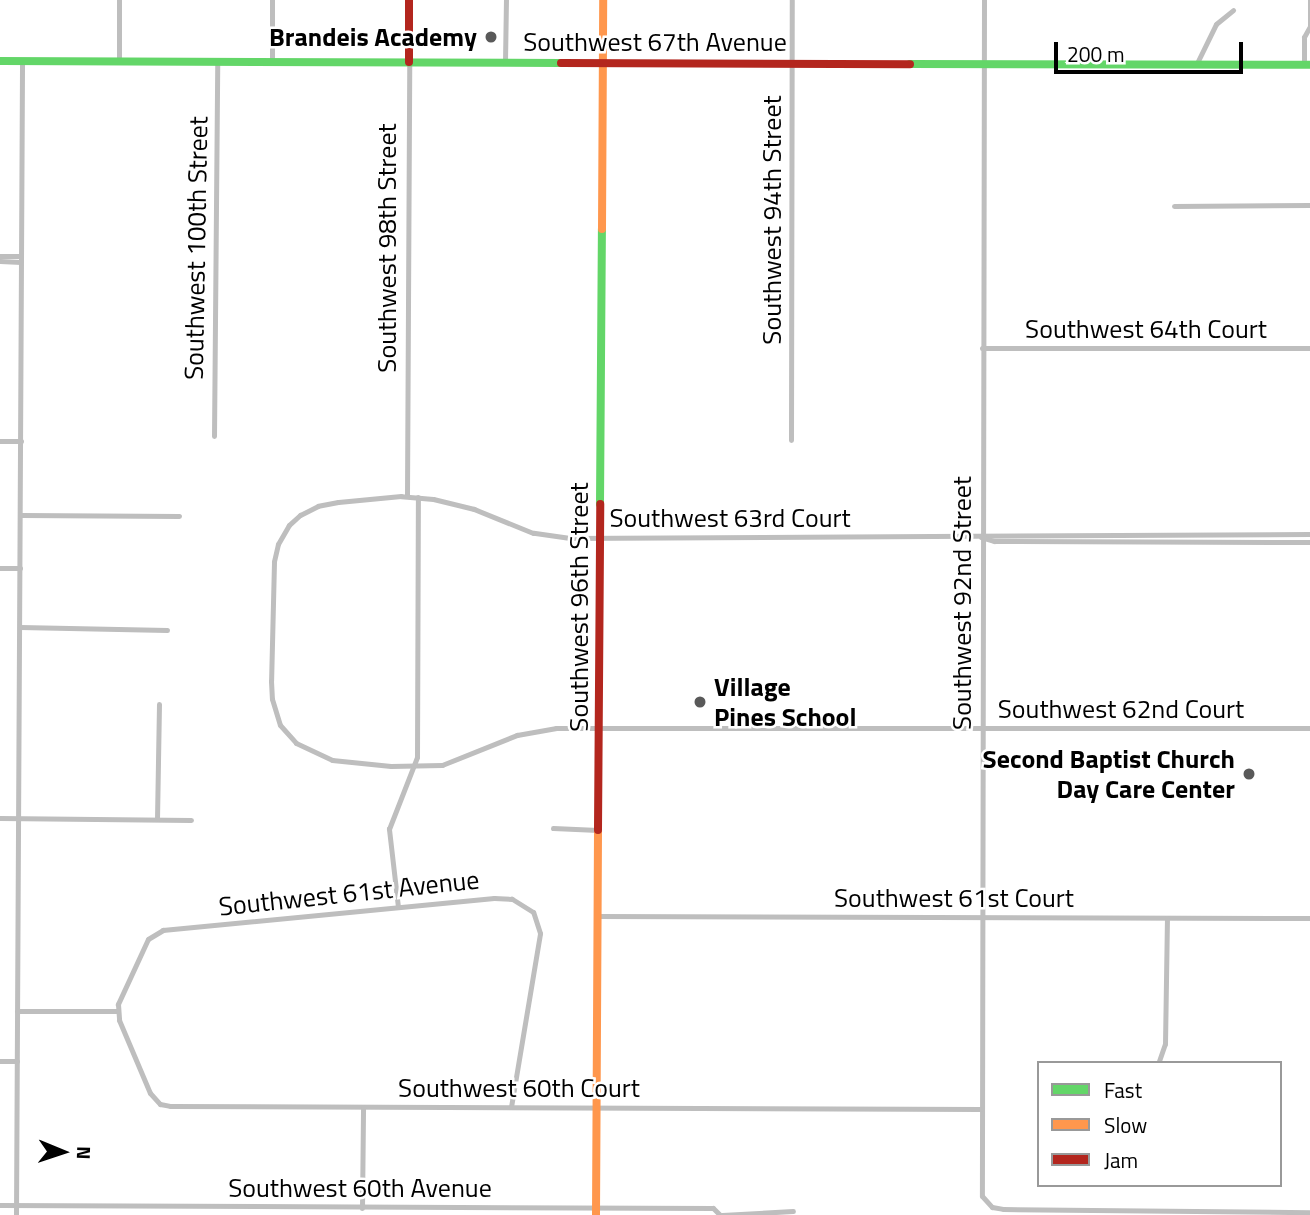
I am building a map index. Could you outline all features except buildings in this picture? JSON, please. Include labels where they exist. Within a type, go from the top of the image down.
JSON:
[{"type":"main road","name":"Southwest 98th Street","points":[[409,0],[409,62]]},
{"type":"main road","name":"Southwest 96th Street","points":[[596,1212],[603,0]]},
{"type":"main road","name":"Southwest 67th Avenue","points":[[0,61],[1307,65]]},
{"type":"street","points":[[119,0],[119,61]]},
{"type":"street","points":[[272,0],[272,62]]},
{"type":"street","points":[[505,62],[506,0]]},
{"type":"street","name":"Southwest 94th Street","points":[[791,440],[792,0]]},
{"type":"street","name":"Southwest 92nd Street","points":[[984,0],[981,1191],[988,1204],[998,1209],[1044,1213]]},
{"type":"street","points":[[1307,65],[1304,37],[1310,27],[1310,0]]},
{"type":"street","points":[[1197,63],[1216,24],[1233,10]]},
{"type":"street","points":[[16,1215],[22,61]]},
{"type":"street","name":"Southwest 100th Street","points":[[214,436],[217,61]]},
{"type":"street","name":"Southwest 98th Street","points":[[407,496],[409,62]]},
{"type":"street","points":[[1174,206],[1310,205]]},
{"type":"street","points":[[0,256],[21,259]]},
{"type":"street","points":[[0,261],[21,259]]},
{"type":"street","name":"Southwest 64th Court","points":[[982,348],[1310,348]]},
{"type":"street","points":[[0,440],[21,441]]},
{"type":"street","name":"Southwest 63rd Court","points":[[280,725],[272,699],[274,562],[285,531],[300,515],[318,506],[407,496],[474,509],[542,535],[600,537],[1310,534]]},
{"type":"street","points":[[398,907],[390,824],[414,767],[417,737],[418,498]]},
{"type":"street","points":[[20,514],[179,516]]},
{"type":"street","points":[[1061,534],[1061,542]]},
{"type":"street","points":[[1135,534],[1135,541]]},
{"type":"street","points":[[1207,534],[1207,542]]},
{"type":"street","points":[[1280,534],[1280,542]]},
{"type":"street","name":"Southwest 63rd Court","points":[[981,537],[994,541],[1310,542]]},
{"type":"street","points":[[0,568],[20,568]]},
{"type":"street","points":[[20,627],[167,630]]},
{"type":"street","points":[[157,819],[159,704]]},
{"type":"street","name":"Southwest 62nd Court","points":[[280,725],[296,743],[326,758],[414,767],[438,766],[459,760],[532,731],[599,727],[1310,728]]},
{"type":"street","points":[[0,818],[191,820]]},
{"type":"street","points":[[553,828],[598,830]]},
{"type":"street","name":"Southwest 61st Avenue","points":[[117,1011],[148,939],[158,931],[502,898],[523,904],[536,916],[540,940],[511,1107]]},
{"type":"street","name":"Southwest 61st Court","points":[[598,916],[1310,918]]},
{"type":"street","points":[[1159,1061],[1166,1044],[1167,918]]},
{"type":"street","points":[[17,1011],[117,1011]]},
{"type":"street","name":"Southwest 60th Court","points":[[117,1011],[150,1093],[160,1104],[180,1107],[981,1110]]},
{"type":"street","points":[[0,1061],[17,1061]]},
{"type":"street","points":[[362,1208],[363,1107]]},
{"type":"street","name":"Southwest 60th Avenue","points":[[0,1205],[467,1207],[596,1212],[713,1208],[720,1214],[793,1211]]},
{"type":"street","points":[[227,1207],[227,1215]]},
{"type":"street","points":[[466,1215],[467,1207]]},
{"type":"street","points":[[332,1208],[332,1215]]},
{"type":"street","points":[[1044,1213],[1310,1212]]},
{"type":"traffic: fast","points":[[0,61],[561,63]]},
{"type":"traffic: fast","points":[[910,64],[1310,65]]},
{"type":"traffic: fast","points":[[600,504],[602,229]]},
{"type":"traffic: slow","points":[[602,229],[603,0]]},
{"type":"traffic: slow","points":[[596,1215],[598,830]]},
{"type":"traffic: jam","points":[[409,0],[409,62]]},
{"type":"traffic: jam","points":[[561,63],[910,64]]},
{"type":"traffic: jam","points":[[598,830],[600,504]]},
{"type":"place","name":"Brandeis Academy","points":[[491,37]]},
{"type":"place","name":"Village Pines School","points":[[700,702]]},
{"type":"place","name":"Second Baptist Church Day Care Center","points":[[1249,774]]}]
